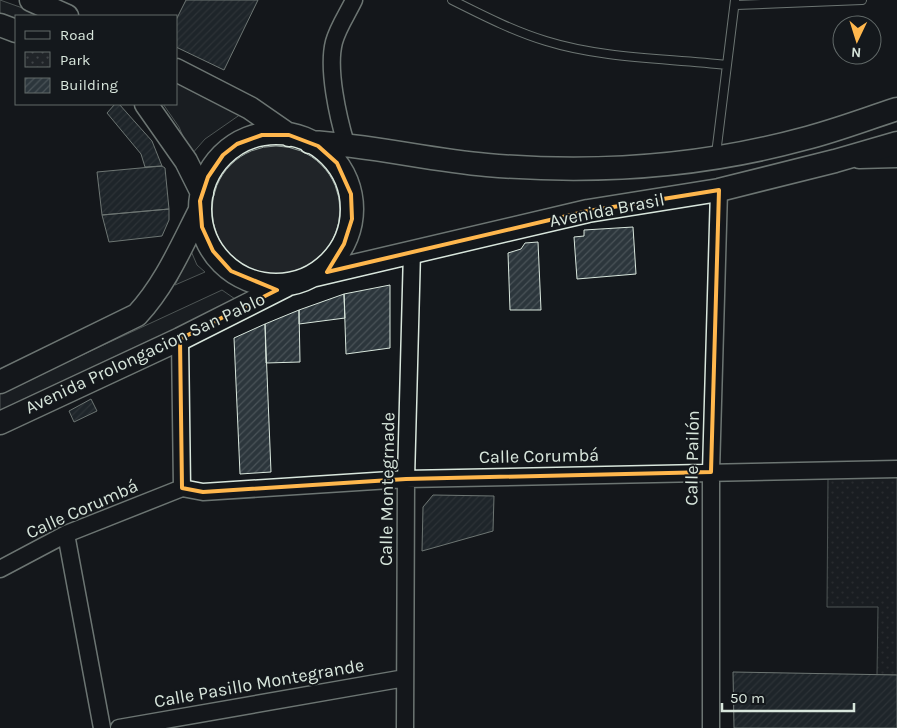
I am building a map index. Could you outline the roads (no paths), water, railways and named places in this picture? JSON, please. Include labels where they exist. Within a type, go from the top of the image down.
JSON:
[{"type":"main road","points":[[31,0],[66,15]]},
{"type":"main road","points":[[0,25],[15,31]]},
{"type":"main road","points":[[147,105],[186,162],[201,202],[202,228],[208,244],[218,259],[231,271],[255,282],[273,285],[291,284],[315,275],[335,258],[344,244],[350,228],[352,202],[349,186],[337,163],[325,151],[310,142],[289,135],[250,108],[178,71]]},
{"type":"main road","name":"Avenida Brasil","points":[[310,142],[346,144],[486,165],[587,170],[648,167],[716,158],[803,140],[897,109]]},
{"type":"main road","points":[[201,202],[212,169],[223,155],[238,144],[262,135],[289,135]]},
{"type":"main road","name":"Avenida Brasil","points":[[315,275],[588,211],[719,190],[835,161],[897,143]]},
{"type":"main road","name":"Avenida Prolongacion San Pablo","points":[[0,382],[136,315],[151,299],[166,276],[201,202]]},
{"type":"main road","name":"Avenida Prolongacion San Pablo","points":[[0,423],[180,339],[291,284]]},
{"type":"street","points":[[346,144],[336,112],[332,53],[335,39],[354,0]]},
{"type":"street","points":[[835,161],[897,159]]},
{"type":"street","name":"Calle Pailón","points":[[711,728],[711,472],[719,190]]},
{"type":"street","name":"Calle Montegrnade","points":[[405,728],[406,479],[412,251]]},
{"type":"street","points":[[180,339],[182,488]]},
{"type":"street","name":"Calle Corumbá","points":[[0,569],[66,534],[182,488],[203,492],[406,479],[897,468]]},
{"type":"street","points":[[66,534],[102,728]]},
{"type":"street","name":"Calle Pasillo Montegrande","points":[[119,728],[405,678]]},
{"type":"lane","points":[[452,0],[498,23],[547,41],[613,55],[727,64]]},
{"type":"lane","points":[[716,158],[736,3],[862,0]]}]
